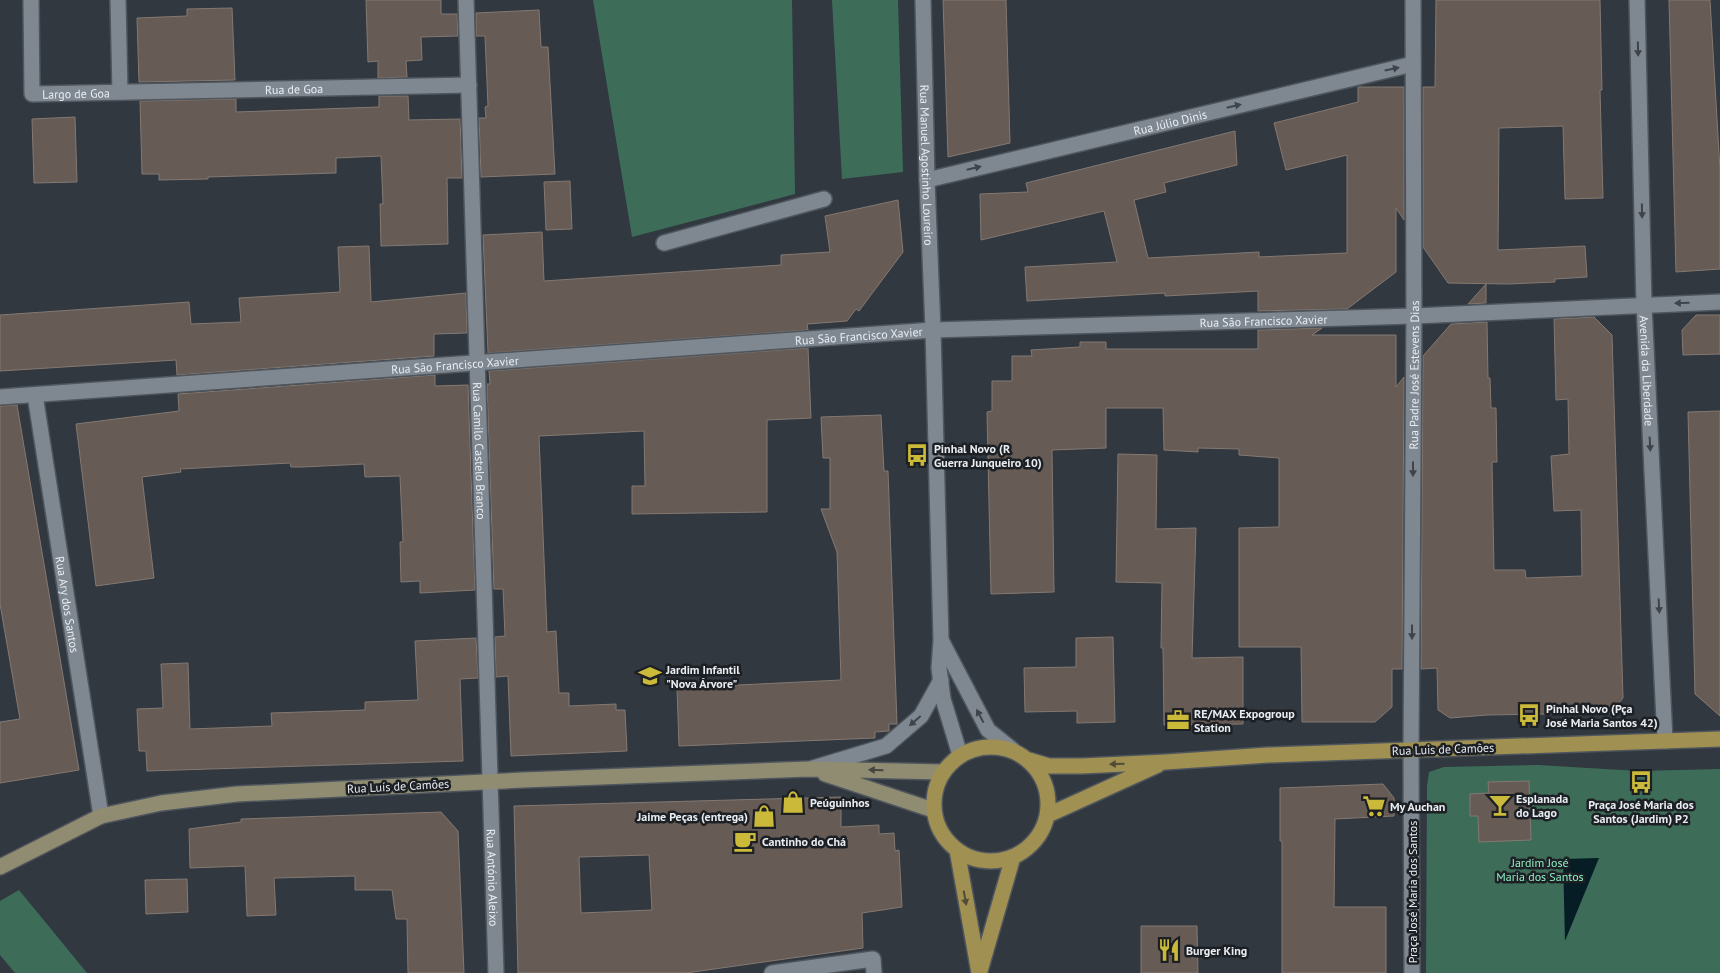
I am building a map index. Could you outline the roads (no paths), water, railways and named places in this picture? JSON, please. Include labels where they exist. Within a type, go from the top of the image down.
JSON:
[{"type":"main road","name":"Rua Luis de Camões","points":[[1029,760],[1049,766],[1166,762],[1268,754],[1720,739]]},
{"type":"main road","points":[[995,746],[1013,750],[1029,760],[1039,771],[1046,785],[1049,800],[1048,815],[1036,841],[1025,850],[1013,857],[994,861],[974,859],[957,850],[945,839],[937,826],[934,810],[935,790],[942,772],[960,755],[976,748],[995,746]]},
{"type":"main road","points":[[1048,815],[1166,762]]},
{"type":"main road","name":"Rua Luís de Camões","points":[[0,867],[101,816],[161,803],[237,794],[491,781],[809,769],[942,772]]},
{"type":"main road","points":[[809,769],[934,810]]},
{"type":"main road","points":[[957,850],[979,973]]},
{"type":"main road","points":[[979,973],[1013,857]]},
{"type":"street","name":"Largo de Goa","points":[[31,0],[32,94],[120,92],[118,0]]},
{"type":"street","name":"Rua Camilo Castelo Branco","points":[[466,0],[491,781]]},
{"type":"street","name":"Rua Manuel Agostinho Loureiro","points":[[923,0],[941,640],[939,668],[943,699],[960,755]]},
{"type":"street","name":"Rua Padre José Estevens Dias","points":[[1410,750],[1414,316],[1413,0]]},
{"type":"street","name":"Avenida da Liberdade","points":[[1637,0],[1644,305],[1665,741]]},
{"type":"street","name":"Rua Júlio Dinis","points":[[927,180],[1412,64]]},
{"type":"street","name":"Rua de Goa","points":[[120,92],[469,85]]},
{"type":"street","points":[[664,243],[824,199]]},
{"type":"street","name":"Rua São Francisco Xavier","points":[[0,397],[933,330],[1414,316],[1720,302]]},
{"type":"street","name":"Rua Ary dos Santos","points":[[35,394],[101,816]]},
{"type":"street","points":[[941,640],[988,730],[1013,750]]},
{"type":"street","points":[[809,769],[886,746],[921,716],[941,680]]},
{"type":"street","name":"Praça José Maria dos Santos","points":[[1410,750],[1412,973]]},
{"type":"street","name":"Rua António Aleixo","points":[[491,781],[496,973]]},
{"type":"street","points":[[772,973],[873,960],[874,973]]},
{"type":"water","points":[[1599,858],[1565,941],[1563,859]]},
{"type":"place","name":"Pinhal Novo (R Guerra Junqueiro 10)","points":[[917,455]]},
{"type":"place","name":"Jardim Infantil \"Nova Árvore\"","points":[[650,676]]},
{"type":"place","name":"Pinhal Novo (Pça José Maria Santos 42)","points":[[1529,715]]},
{"type":"place","name":"RE/MAX Expogroup Station","points":[[1178,720]]},
{"type":"place","name":"Praça José Maria dos Santos (Jardim) P2","points":[[1641,782]]},
{"type":"place","name":"Peúguinhos","points":[[793,802]]},
{"type":"place","name":"Esplanada do Lago","points":[[1500,805]]},
{"type":"place","name":"My Auchan","points":[[1374,806]]},
{"type":"place","name":"Jaime Peças (entrega)","points":[[764,816]]},
{"type":"place","name":"Cantinho do Chá","points":[[745,841]]},
{"type":"place","name":"Burger King","points":[[1169,950]]},
{"type":"park label","name":"Jardim José Maria dos Santos","points":[[1540,869]]}]
